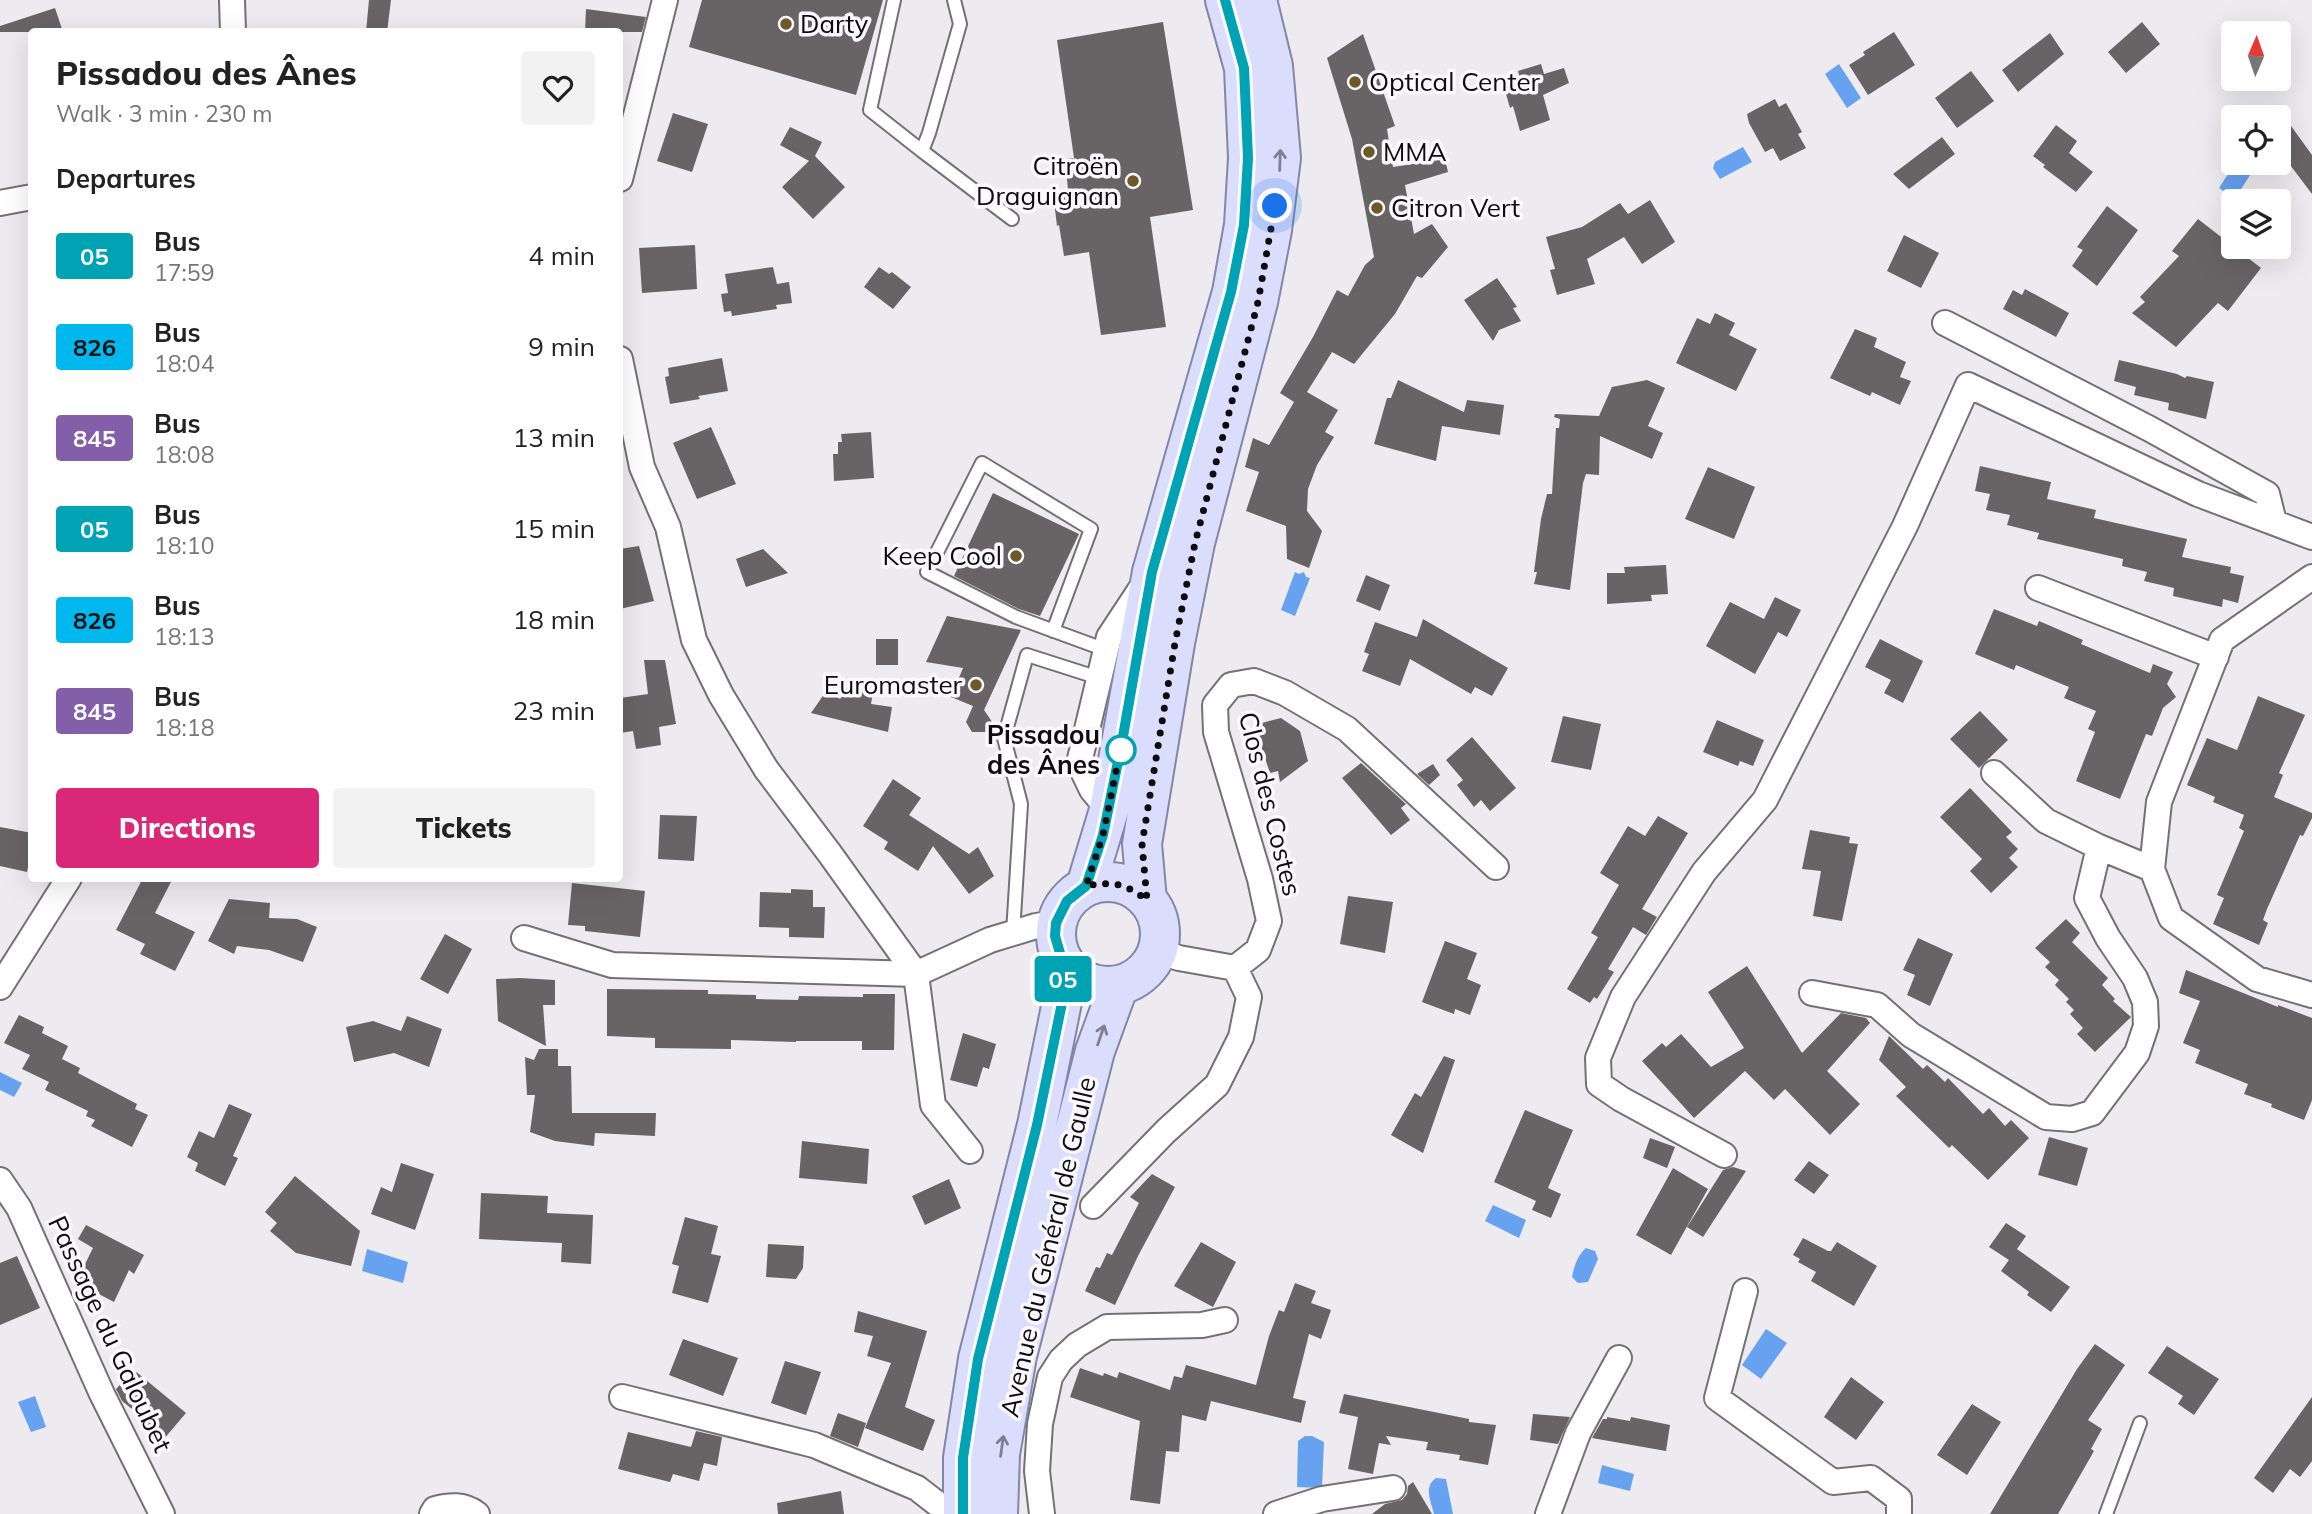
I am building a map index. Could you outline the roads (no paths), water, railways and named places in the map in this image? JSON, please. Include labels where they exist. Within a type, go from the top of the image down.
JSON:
[{"type":"main road","points":[[1086,886],[1109,810],[1152,572],[1231,292],[1244,225],[1248,158],[1244,68],[1225,0]]},
{"type":"main road","points":[[1147,900],[1142,844],[1175,643],[1195,543],[1258,302],[1272,230],[1281,158],[1273,66],[1257,0]]},
{"type":"main road","points":[[1108,882],[1130,887],[1147,900],[1157,915],[1160,933],[1157,951],[1142,973],[1119,985],[1097,985],[1077,976],[1059,941],[1067,901],[1086,886],[1108,882]]},
{"type":"main road","name":"Avenue du Général de Gaulle","points":[[950,1512],[963,1458],[978,1359],[1037,1125],[1063,998],[1059,941]]},
{"type":"main road","name":"Avenue du Général de Gaulle","points":[[998,1514],[1000,1454],[1017,1356],[1095,1051],[1119,985]]},
{"type":"street","points":[[232,0],[233,28]]},
{"type":"street","points":[[623,165],[665,0]]},
{"type":"street","points":[[0,203],[28,198]]},
{"type":"street","points":[[1945,323],[2150,429],[2267,494],[2274,522]]},
{"type":"street","points":[[623,374],[642,467],[668,527],[694,640],[721,695],[766,769],[831,854],[916,974],[933,1105],[970,1151]]},
{"type":"street","points":[[1724,1155],[1620,1099],[1600,1084],[1598,1058],[1623,997],[1704,872],[1765,800],[1905,526],[1968,385],[2198,494],[2312,537]]},
{"type":"street","points":[[1109,810],[1092,790],[1079,762],[1109,637],[1152,572]]},
{"type":"street","points":[[2312,577],[2222,640],[2159,802],[2152,869],[2171,918],[2257,979],[2312,995]]},
{"type":"street","points":[[2038,588],[2216,656]]},
{"type":"street","name":"Clos des Costes","points":[[1235,968],[1258,950],[1269,921],[1260,879],[1216,732],[1216,705],[1231,685],[1254,681],[1285,693],[1347,729],[1496,867]]},
{"type":"street","points":[[1994,773],[2046,821],[2152,869]]},
{"type":"street","points":[[1812,993],[1877,1005],[1911,1035],[2046,1117],[2072,1119],[2092,1113],[2137,1053],[2146,1026],[2145,1002],[2135,978],[2108,938],[2087,898],[2099,847]]},
{"type":"street","points":[[0,986],[66,882]]},
{"type":"street","points":[[524,939],[612,965],[916,974],[990,940],[1036,926],[1059,941]]},
{"type":"street","points":[[1093,1206],[1167,1130],[1217,1084],[1241,1037],[1249,997],[1235,968],[1179,958],[1157,951]]},
{"type":"street","name":"Passage du Galoubet","points":[[0,1180],[19,1208],[102,1394],[162,1514]]},
{"type":"street","points":[[1745,1291],[1717,1398],[1833,1482],[1871,1478],[1899,1499],[1899,1514]]},
{"type":"street","points":[[1042,1514],[1037,1471],[1040,1424],[1050,1377],[1061,1360],[1077,1345],[1107,1327],[1202,1325],[1225,1320]]},
{"type":"street","points":[[1548,1514],[1578,1433],[1619,1358]]},
{"type":"street","points":[[622,1397],[814,1445],[917,1488],[950,1512]]},
{"type":"street","points":[[1276,1514],[1322,1499],[1393,1488]]},
{"type":"street","points":[[432,1514],[435,1509],[452,1504],[477,1514]]},
{"type":"lane","points":[[894,0],[870,110],[1012,219]]},
{"type":"lane","points":[[922,151],[960,24],[954,0]]},
{"type":"lane","points":[[1053,631],[1091,529],[982,463],[927,572],[1016,617],[1053,631],[1106,650]]},
{"type":"lane","points":[[1013,933],[1021,804],[1004,738],[1027,655],[1099,677]]},
{"type":"lane","points":[[2106,1514],[2140,1423]]},
{"type":"water","points":[[1839,64],[1861,98],[1847,108],[1825,74]]},
{"type":"water","points":[[1743,147],[1752,162],[1720,179],[1713,168],[1715,162]]},
{"type":"water","points":[[2227,175],[2250,175],[2241,189],[2219,188]]},
{"type":"water","points":[[1295,572],[1304,572],[1306,577],[1310,578],[1295,616],[1281,610]]},
{"type":"water","points":[[0,1072],[22,1083],[14,1097],[0,1090]]},
{"type":"water","points":[[1493,1205],[1526,1220],[1519,1238],[1485,1221]]},
{"type":"water","points":[[1586,1248],[1595,1251],[1598,1259],[1588,1282],[1578,1283],[1572,1277],[1575,1265]]},
{"type":"water","points":[[367,1249],[408,1262],[403,1283],[362,1271]]},
{"type":"water","points":[[1766,1329],[1787,1343],[1761,1379],[1742,1365]]},
{"type":"water","points":[[35,1396],[46,1427],[31,1432],[18,1402]]},
{"type":"water","points":[[1305,1436],[1312,1436],[1324,1442],[1322,1488],[1297,1487],[1298,1441]]},
{"type":"water","points":[[1602,1465],[1634,1474],[1630,1491],[1598,1483]]},
{"type":"water","points":[[1436,1478],[1446,1479],[1453,1514],[1434,1514],[1429,1490]]},
{"type":"place","name":"Darty","points":[[786,24]]},
{"type":"place","name":"Optical Center","points":[[1355,82]]},
{"type":"place","name":"MMA","points":[[1369,152]]},
{"type":"place","name":"Citroën Draguignan","points":[[1133,181]]},
{"type":"place","name":"Citron Vert","points":[[1377,208]]},
{"type":"place","name":"Keep Cool","points":[[1016,556]]},
{"type":"place","name":"Euromaster","points":[[976,685]]},
{"type":"place","name":"Pissadou des Ânes","points":[[1121,750]]}]
